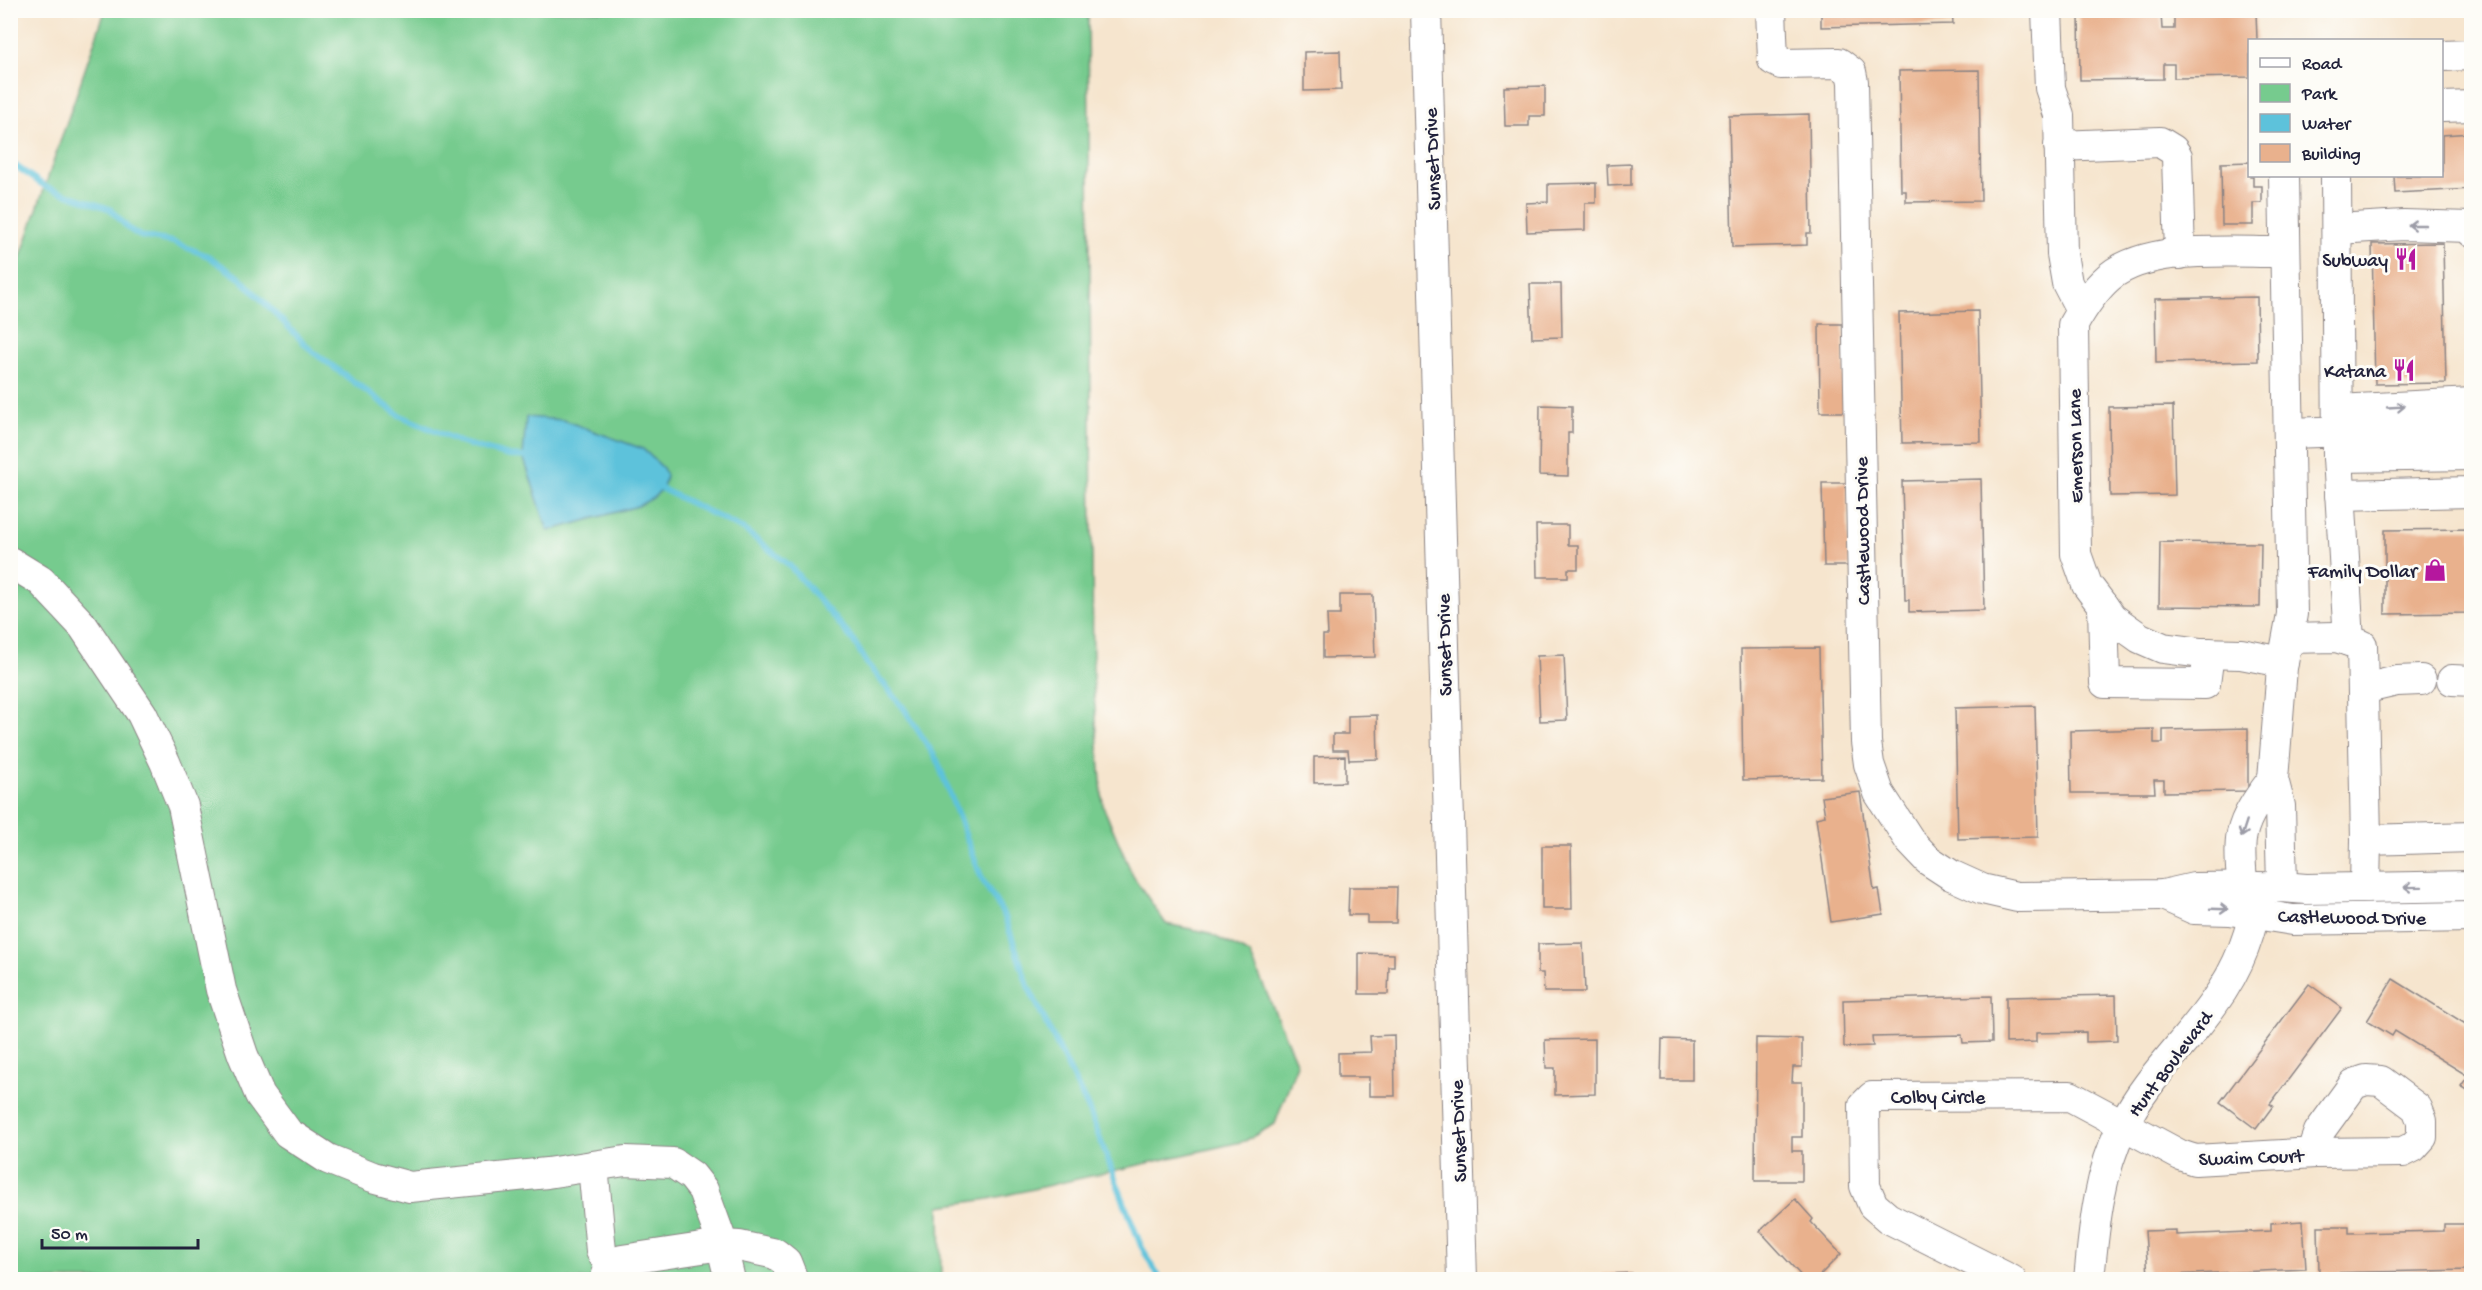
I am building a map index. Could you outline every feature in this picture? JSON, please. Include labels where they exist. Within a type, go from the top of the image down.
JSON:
[{"type":"street","name":"Sunset Drive","points":[[1426,10],[1462,1280]]},
{"type":"street","name":"Castlewood Drive","points":[[1772,10],[1773,60],[1781,64],[1839,63],[1851,72],[1853,82],[1865,712],[1869,764],[1879,792],[1910,841],[1928,860],[1951,875],[1982,889],[2017,897],[2163,895],[2194,888],[2259,894],[2306,889],[2472,886]]},
{"type":"street","points":[[2047,10],[2050,88],[2059,116],[2062,254],[2067,283],[2081,310]]},
{"type":"street","points":[[2443,56],[2472,55]]},
{"type":"street","points":[[2443,107],[2472,106]]},
{"type":"street","points":[[2060,146],[2160,142],[2173,150],[2177,156],[2180,254]]},
{"type":"street","points":[[2259,894],[2280,806],[2273,779],[2286,650],[2292,614],[2284,177]]},
{"type":"street","points":[[2336,177],[2340,495],[2349,641],[2362,645],[2365,888]]},
{"type":"street","points":[[2337,229],[2404,225],[2471,228]]},
{"type":"street","name":"Emerson Lane","points":[[2285,252],[2180,254],[2142,260],[2111,276],[2089,297],[2073,325],[2076,554],[2087,585],[2112,618],[2140,638],[2163,648],[2241,654],[2286,650],[2336,637],[2349,641]]},
{"type":"street","points":[[2338,433],[2472,403]]},
{"type":"street","points":[[2289,433],[2472,427]]},
{"type":"street","points":[[2338,433],[2472,455]]},
{"type":"street","points":[[2340,495],[2472,492]]},
{"type":"street","points":[[10,562],[41,581],[83,626],[142,714],[183,806],[221,990],[243,1055],[260,1095],[288,1133],[328,1159],[373,1177],[410,1187],[459,1183],[625,1161],[673,1163],[692,1176],[703,1190],[722,1245],[730,1280]]},
{"type":"street","points":[[2103,606],[2105,683],[2205,684],[2209,653]]},
{"type":"street","points":[[2363,689],[2397,681],[2421,680]]},
{"type":"street","points":[[2259,894],[2241,836],[2244,825],[2273,779]]},
{"type":"street","points":[[2366,840],[2472,837]]},
{"type":"street","name":"Castlewood Drive","points":[[2259,894],[2293,920],[2472,917]]},
{"type":"street","name":"Hunt Boulevard","points":[[2088,1280],[2093,1228],[2104,1175],[2124,1124],[2148,1085],[2176,1047],[2212,1005],[2230,978],[2246,942],[2259,894]]},
{"type":"street","name":"Colby Circle","points":[[2011,1280],[1888,1218],[1874,1205],[1865,1186],[1864,1105],[1872,1097],[2070,1096],[2124,1124]]},
{"type":"street","name":"Swaim Court","points":[[2124,1124],[2180,1155],[2195,1160],[2315,1153]]},
{"type":"street","points":[[593,1166],[601,1251],[607,1273],[622,1260],[722,1245],[776,1254],[786,1262],[793,1280]]},
{"type":"green space","points":[[105,11],[1088,11],[1093,682],[1103,806],[1133,876],[1166,924],[1206,932],[1250,954],[1297,1064],[1275,1124],[1245,1141],[989,1199],[940,1206],[941,1279],[11,1280],[11,285]]},
{"type":"water","points":[[526,417],[563,420],[643,449],[663,468],[666,476],[663,488],[653,498],[638,506],[548,531],[523,456]]},
{"type":"building","points":[[1821,10],[1952,10],[1953,24],[1821,27]]},
{"type":"building","points":[[2256,12],[2257,39],[2248,39],[2248,77],[2174,78],[2174,64],[2163,64],[2163,79],[2080,80],[2079,15],[2161,14],[2162,29],[2174,29],[2174,13]]},
{"type":"building","points":[[1340,51],[1341,90],[1304,91],[1304,52]]},
{"type":"building","points":[[1979,70],[1981,201],[1906,202],[1906,191],[1901,191],[1899,71]]},
{"type":"building","points":[[1545,86],[1545,116],[1529,116],[1529,126],[1505,126],[1504,87]]},
{"type":"building","points":[[1809,114],[1811,233],[1807,233],[1807,245],[1732,247],[1729,116]]},
{"type":"building","points":[[2472,133],[2472,189],[2395,193],[2394,177],[2443,177],[2443,135]]},
{"type":"building","points":[[2248,162],[2248,177],[2253,177],[2253,186],[2262,186],[2262,203],[2253,203],[2253,225],[2222,225],[2221,163]]},
{"type":"building","points":[[1631,164],[1631,185],[1608,186],[1607,165]]},
{"type":"building","points":[[1596,183],[1596,203],[1585,203],[1585,230],[1527,232],[1526,203],[1548,202],[1548,184]]},
{"type":"building","points":[[2443,243],[2446,383],[2375,384],[2372,244]]},
{"type":"building","points":[[1530,284],[1561,284],[1562,337],[1532,338]]},
{"type":"building","points":[[2257,297],[2258,361],[2156,363],[2155,299]]},
{"type":"building","points":[[1978,311],[1981,442],[1902,443],[1899,313]]},
{"type":"building","points":[[1819,324],[1843,324],[1845,412],[1820,412]]},
{"type":"building","points":[[1540,405],[1572,406],[1572,433],[1568,433],[1568,476],[1539,475]]},
{"type":"building","points":[[2173,406],[2175,495],[2110,496],[2109,407]]},
{"type":"building","points":[[1981,479],[1984,610],[1909,612],[1909,600],[1905,600],[1902,481]]},
{"type":"building","points":[[1822,483],[1847,483],[1849,566],[1824,566]]},
{"type":"building","points":[[1536,525],[1568,525],[1568,545],[1578,545],[1578,569],[1568,569],[1568,577],[1537,577]]},
{"type":"building","points":[[2472,529],[2472,613],[2385,614],[2385,530]]},
{"type":"building","points":[[2160,542],[2261,543],[2260,607],[2159,606]]},
{"type":"building","points":[[1340,595],[1373,595],[1375,657],[1323,658],[1323,635],[1328,635],[1327,615],[1340,615]]},
{"type":"building","points":[[1819,648],[1822,778],[1743,780],[1741,649]]},
{"type":"building","points":[[1564,655],[1567,720],[1540,721],[1537,656]]},
{"type":"building","points":[[2035,706],[2038,837],[1958,839],[1955,708]]},
{"type":"building","points":[[1377,715],[1378,759],[1349,760],[1348,750],[1333,750],[1333,734],[1348,734],[1348,716]]},
{"type":"building","points":[[2248,728],[2248,791],[2164,792],[2164,780],[2154,780],[2155,793],[2071,793],[2070,731],[2154,729],[2154,743],[2163,743],[2163,730]]},
{"type":"building","points":[[1345,756],[1345,782],[1314,783],[1314,757]]},
{"type":"building","points":[[1860,792],[1874,890],[1879,889],[1883,914],[1831,922],[1816,818],[1825,816],[1822,797]]},
{"type":"building","points":[[1542,846],[1571,846],[1572,909],[1542,909]]},
{"type":"building","points":[[1349,887],[1397,887],[1396,923],[1367,923],[1367,915],[1348,915]]},
{"type":"building","points":[[1583,943],[1585,992],[1544,992],[1543,973],[1538,973],[1538,944]]},
{"type":"building","points":[[1359,953],[1394,954],[1394,967],[1389,967],[1388,994],[1359,994]]},
{"type":"building","points":[[2393,979],[2472,1028],[2472,1093],[2461,1086],[2468,1076],[2395,1031],[2392,1036],[2367,1021]]},
{"type":"building","points":[[2309,984],[2342,1008],[2270,1104],[2273,1106],[2256,1129],[2220,1102]]},
{"type":"building","points":[[2116,995],[2117,1041],[2086,1042],[2086,1032],[2036,1033],[2036,1042],[2006,1043],[2006,997]]},
{"type":"building","points":[[1991,996],[1992,1042],[1963,1043],[1962,1035],[1872,1037],[1873,1046],[1844,1047],[1843,1000]]},
{"type":"building","points":[[1394,1035],[1395,1096],[1369,1096],[1369,1077],[1338,1077],[1338,1053],[1371,1052],[1370,1036]]},
{"type":"building","points":[[1756,1038],[1802,1039],[1802,1067],[1793,1067],[1792,1082],[1802,1082],[1802,1137],[1792,1137],[1792,1151],[1802,1151],[1802,1181],[1755,1181]]},
{"type":"building","points":[[1595,1039],[1595,1094],[1555,1095],[1555,1068],[1546,1068],[1545,1040]]},
{"type":"building","points":[[1662,1039],[1692,1040],[1692,1080],[1661,1080]]},
{"type":"building","points":[[1795,1199],[1813,1219],[1811,1222],[1841,1254],[1815,1280],[1805,1280],[1760,1231]]},
{"type":"building","points":[[2303,1221],[2306,1269],[2148,1276],[2145,1231],[2176,1230],[2176,1235],[2271,1231],[2271,1223]]},
{"type":"building","points":[[2444,1224],[2472,1224],[2472,1270],[2319,1273],[2318,1226],[2349,1226],[2349,1233],[2444,1231]]},
{"type":"building","points":[[1632,1273],[1632,1280],[1603,1280],[1603,1274]]},
{"type":"waterway","points":[[10,162],[46,187],[110,209],[129,229],[140,236],[173,242],[208,256],[241,279],[312,351],[399,415],[462,443],[509,456],[529,457]]},
{"type":"waterway","points":[[656,486],[743,529],[789,565],[853,640],[868,665],[903,707],[937,760],[982,879],[1005,917],[1028,986],[1088,1108],[1141,1246],[1161,1280]]},
{"type":"place","name":"Subway","points":[[2406,259]]},
{"type":"place","name":"Katana","points":[[2404,370]]},
{"type":"place","name":"Family Dollar","points":[[2435,570]]}]
